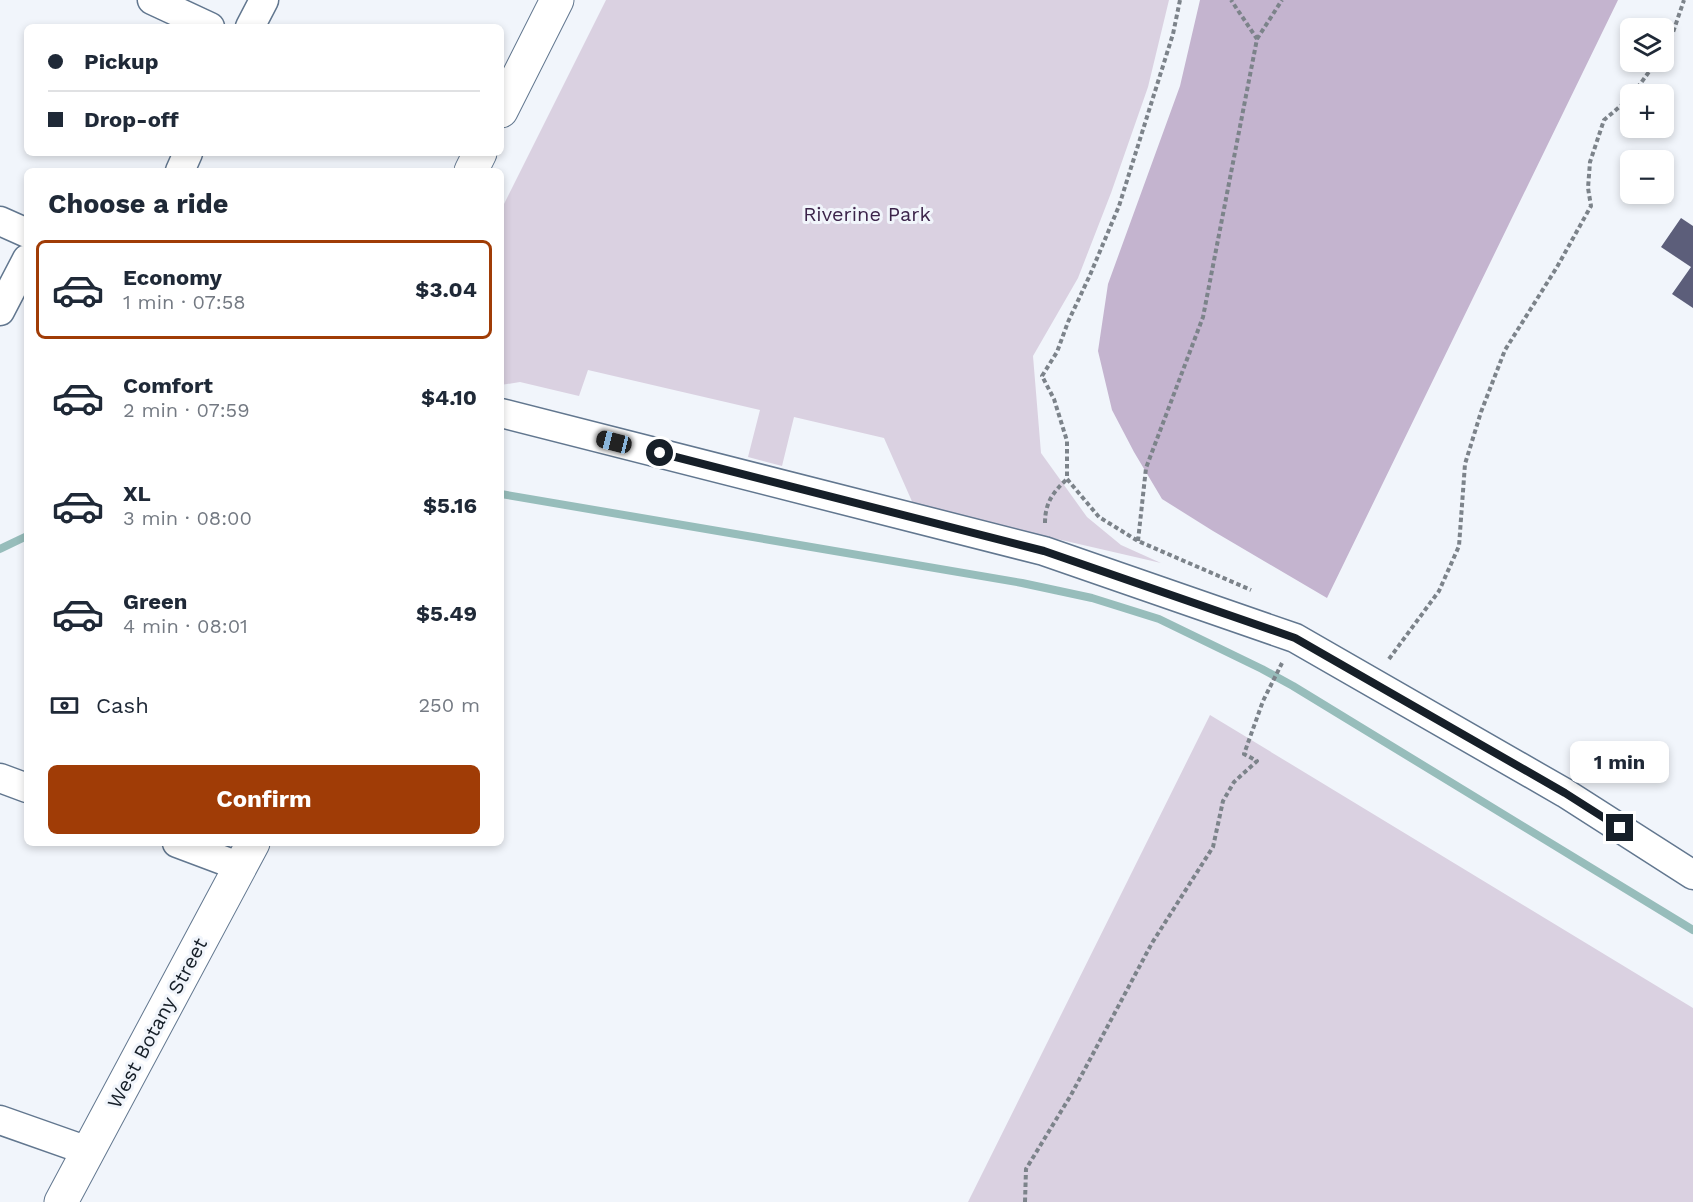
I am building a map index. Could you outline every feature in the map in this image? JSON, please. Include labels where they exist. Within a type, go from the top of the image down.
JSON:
[{"type":"main road","points":[[504,105],[557,0]]},
{"type":"main road","name":"West Botany Street","points":[[61,1202],[247,855]]},
{"type":"street","points":[[152,0],[204,24]]},
{"type":"street","points":[[252,24],[264,0]]},
{"type":"street","points":[[0,221],[24,232]]},
{"type":"street","points":[[0,311],[24,265]]},
{"type":"street","points":[[504,414],[1044,551],[1295,638],[1565,793],[1693,874]]},
{"type":"street","points":[[0,778],[24,787]]},
{"type":"street","points":[[194,846],[247,855]]},
{"type":"street","points":[[0,1120],[88,1151]]},
{"type":"path","points":[[1180,0],[1173,34],[1119,206],[1057,352],[1042,376],[1054,399],[1067,441],[1067,478],[1098,517],[1138,541],[1255,592]]},
{"type":"path","points":[[1231,0],[1257,39]]},
{"type":"path","points":[[1138,541],[1146,468],[1203,317],[1257,39],[1282,0]]},
{"type":"path","points":[[1674,29],[1684,0]]},
{"type":"path","points":[[1389,659],[1439,591],[1460,546],[1465,464],[1481,412],[1505,350],[1557,267],[1591,206],[1588,188],[1590,162],[1604,120],[1620,106]]},
{"type":"path","points":[[1044,551],[1045,509],[1053,492],[1067,478]]},
{"type":"path","points":[[1025,1202],[1026,1169],[1071,1095],[1152,943],[1213,847],[1223,801],[1234,782],[1257,761],[1244,754],[1263,701],[1295,638]]},
{"type":"path","points":[[1379,654],[1399,665]]},
{"type":"green space","name":"Riverine Park","points":[[606,0],[1169,0],[1148,87],[1111,193],[1078,278],[1033,356],[1041,453],[1087,517],[1121,545],[1161,563],[914,506],[884,438],[794,417],[782,466],[748,457],[760,410],[588,370],[579,396],[520,382],[504,385],[504,204]]},
{"type":"green space","points":[[1210,715],[1693,1008],[1693,1202],[968,1202]]},
{"type":"shaded area","points":[[1200,0],[1618,0],[1327,598],[1162,499],[1112,410],[1098,351],[1108,284],[1180,86]]},
{"type":"building","points":[[1681,218],[1693,226],[1693,308],[1672,294],[1691,267],[1661,247]]},
{"type":"waterway","points":[[504,495],[1022,583],[1092,598],[1159,619],[1293,686],[1693,930]]},
{"type":"waterway","points":[[0,549],[24,537]]},
{"type":"route","points":[[660,453],[1044,551],[1295,638],[1565,793],[1620,828]]}]
